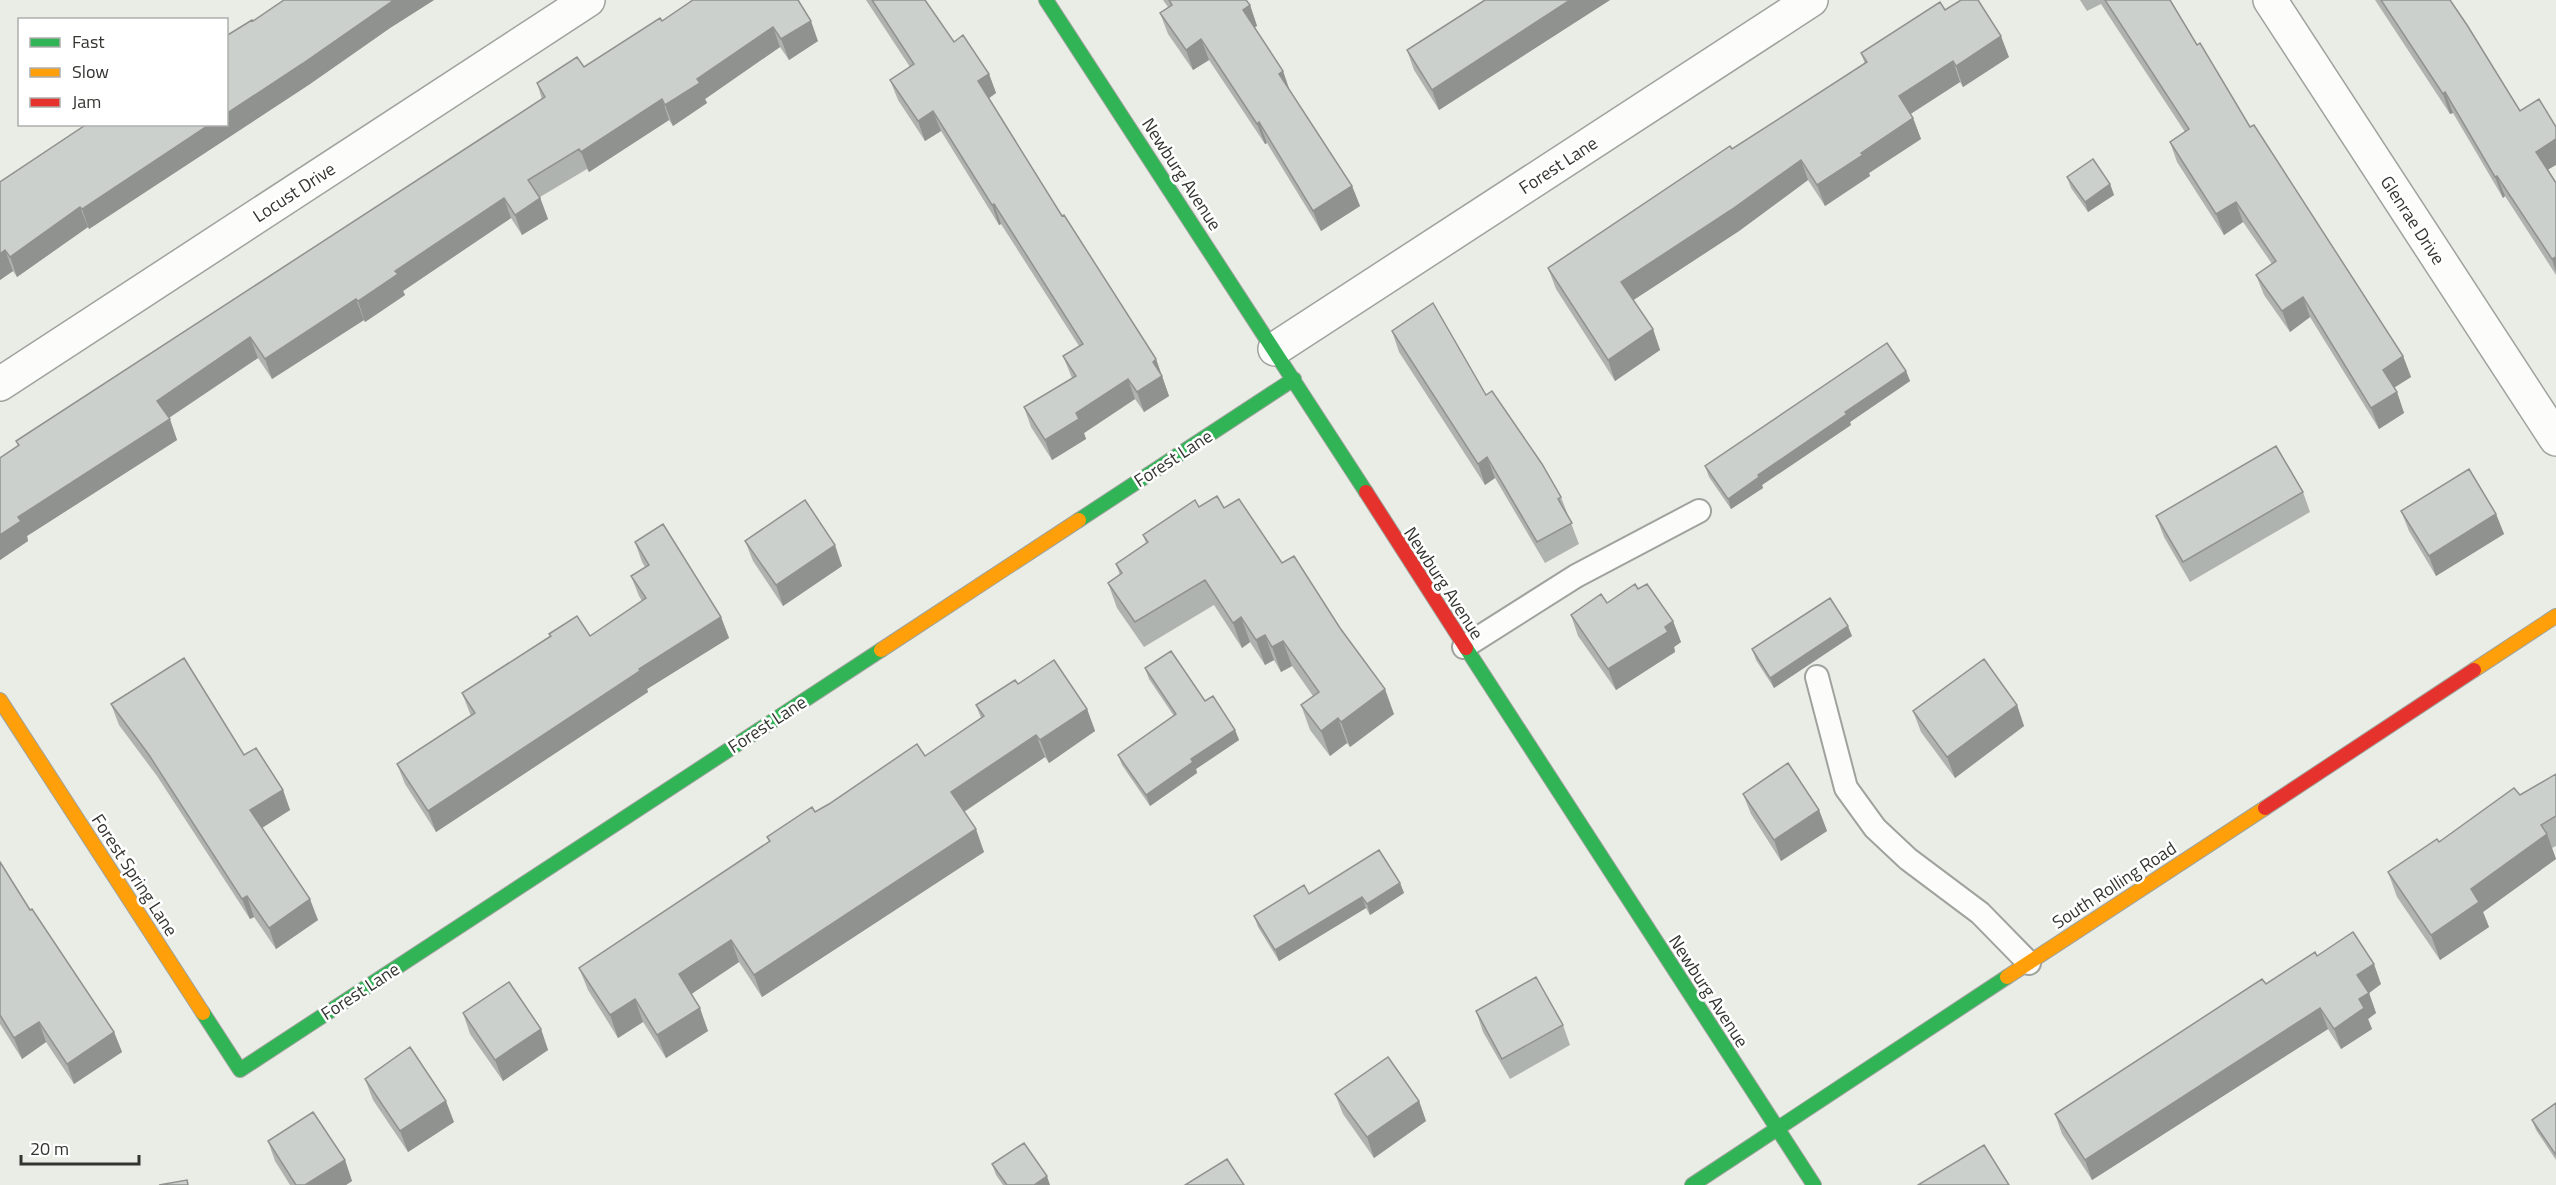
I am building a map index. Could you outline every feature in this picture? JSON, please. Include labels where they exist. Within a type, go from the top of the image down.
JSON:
[{"type":"street","name":"Locust Drive","points":[[0,384],[588,0]]},
{"type":"street","name":"Newburg Avenue","points":[[1046,0],[1275,349],[1464,647],[1814,1185]]},
{"type":"street","name":"Forest Lane","points":[[1275,349],[1811,0]]},
{"type":"street","name":"Glenrae Drive","points":[[2270,0],[2556,439]]},
{"type":"street","name":"Forest Lane","points":[[240,1070],[1294,379]]},
{"type":"street","name":"South Rolling Road","points":[[1692,1185],[2556,616]]},
{"type":"street","name":"Forest Spring Lane","points":[[0,700],[240,1070]]},
{"type":"lane","points":[[1464,647],[1576,576],[1700,511]]},
{"type":"lane","points":[[1818,676],[1846,788],[1875,828],[1908,859],[1980,913],[2029,963]]},
{"type":"building","points":[[284,0],[394,0],[228,113],[228,35]]},
{"type":"building","points":[[693,0],[798,0],[811,21],[781,39],[773,27],[697,79],[700,83],[665,105],[662,99],[581,152],[579,149],[528,180],[540,198],[515,215],[504,198],[395,271],[398,274],[358,301],[356,299],[265,359],[250,337],[157,401],[170,419],[18,517],[21,521],[0,535],[0,458],[19,445],[16,441],[545,97],[537,83],[577,57],[584,67],[660,18],[662,21]]},
{"type":"building","points":[[872,0],[925,0],[954,42],[963,35],[989,74],[978,81],[1062,216],[1064,215],[1156,359],[1153,362],[1162,376],[1137,392],[1128,379],[1076,413],[1079,419],[1045,440],[1024,407],[1076,376],[1063,356],[1083,344],[933,111],[918,121],[890,80],[914,64]]},
{"type":"building","points":[[1169,0],[1246,0],[1250,5],[1243,10],[1283,71],[1279,74],[1352,186],[1313,211],[1259,122],[1257,124],[1201,39],[1186,50],[1160,13],[1172,5]]},
{"type":"building","points":[[1485,0],[1570,0],[1432,90],[1407,50]]},
{"type":"building","points":[[1961,0],[1978,0],[2001,36],[1956,66],[1953,61],[1899,96],[1913,118],[1817,185],[1801,160],[1731,210],[1621,282],[1653,329],[1608,360],[1548,268],[1730,146],[1732,149],[1867,62],[1861,53],[1940,2],[1945,10]]},
{"type":"building","points":[[2105,0],[2170,0],[2197,45],[2200,43],[2250,127],[2254,125],[2403,356],[2383,370],[2397,392],[2371,408],[2303,297],[2282,311],[2256,275],[2276,261],[2236,202],[2216,214],[2170,142],[2189,129]]},
{"type":"building","points":[[2381,0],[2450,0],[2520,111],[2539,99],[2556,127],[2556,139],[2536,152],[2556,183],[2556,257],[2552,259],[2497,176],[2495,177],[2445,92],[2443,94]]},
{"type":"building","points":[[84,126],[207,126],[82,209],[80,207],[10,257],[5,250],[0,254],[0,182]]},
{"type":"building","points":[[2093,159],[2110,184],[2085,202],[2067,177]]},
{"type":"building","points":[[1433,303],[1486,395],[1492,391],[1542,464],[1561,497],[1558,499],[1572,523],[1537,542],[1487,457],[1478,464],[1392,331]]},
{"type":"building","points":[[1887,343],[1906,371],[1845,412],[1847,414],[1758,475],[1759,477],[1728,499],[1705,466]]},
{"type":"building","points":[[2276,446],[2303,492],[2183,562],[2156,516]]},
{"type":"building","points":[[2469,469],[2496,514],[2429,556],[2401,511]]},
{"type":"building","points":[[1217,496],[1224,508],[1239,499],[1282,563],[1294,556],[1340,628],[1385,689],[1341,722],[1338,718],[1321,731],[1301,705],[1319,692],[1283,641],[1272,647],[1265,635],[1256,640],[1241,617],[1233,623],[1205,580],[1135,622],[1108,583],[1122,573],[1116,564],[1148,542],[1143,535],[1195,500],[1199,507]]},
{"type":"building","points":[[805,500],[835,545],[776,585],[745,541]]},
{"type":"building","points":[[663,524],[721,617],[639,669],[640,671],[428,811],[397,764],[475,713],[462,693],[551,636],[549,634],[577,616],[590,636],[646,598],[631,576],[649,565],[635,542]]},
{"type":"building","points":[[1635,584],[1638,589],[1647,584],[1673,621],[1665,627],[1668,632],[1608,669],[1571,615],[1601,594],[1607,603]]},
{"type":"building","points":[[1830,598],[1848,626],[1770,678],[1752,649]]},
{"type":"building","points":[[1171,651],[1205,701],[1213,696],[1235,730],[1191,759],[1193,762],[1146,795],[1118,755],[1176,714],[1145,668]]},
{"type":"building","points":[[184,658],[244,755],[256,748],[283,790],[250,810],[310,899],[269,928],[247,896],[242,899],[149,755],[111,704]]},
{"type":"building","points":[[1984,659],[2017,705],[1947,757],[1913,711]]},
{"type":"building","points":[[1054,660],[1087,709],[1040,740],[1036,735],[951,792],[976,829],[754,975],[731,940],[679,974],[700,1008],[657,1035],[635,999],[610,1015],[579,968],[770,841],[767,837],[812,807],[815,812],[829,804],[917,744],[925,756],[984,716],[976,705],[1015,680],[1018,684]]},
{"type":"building","points":[[1788,763],[1819,810],[1774,840],[1743,794]]},
{"type":"building","points":[[2556,774],[2556,816],[2541,825],[2547,834],[2471,889],[2479,902],[2431,935],[2388,872],[2437,839],[2439,842],[2514,788],[2520,795]]},
{"type":"building","points":[[1379,850],[1400,883],[1367,904],[1362,897],[1275,950],[1254,916],[1304,885],[1309,894]]},
{"type":"building","points":[[0,862],[30,910],[32,909],[114,1032],[67,1064],[39,1022],[14,1038],[0,1015]]},
{"type":"building","points":[[2353,932],[2374,964],[2357,975],[2369,993],[2359,999],[2364,1008],[2334,1029],[2320,1008],[2085,1160],[2055,1114],[2262,979],[2266,984],[2315,952],[2317,956]]},
{"type":"building","points":[[1536,977],[1563,1025],[1502,1059],[1476,1011]]},
{"type":"building","points":[[509,982],[541,1029],[495,1060],[463,1013]]},
{"type":"building","points":[[410,1047],[446,1101],[400,1131],[365,1079]]},
{"type":"building","points":[[1388,1057],[1419,1101],[1367,1137],[1335,1094]]},
{"type":"building","points":[[2556,1103],[2556,1155],[2532,1120]]},
{"type":"building","points":[[313,1112],[345,1160],[305,1185],[296,1185],[268,1141]]},
{"type":"building","points":[[1024,1143],[1047,1176],[1034,1185],[1007,1185],[992,1164]]},
{"type":"building","points":[[1984,1145],[2009,1185],[1918,1185]]},
{"type":"building","points":[[1227,1159],[1244,1185],[1185,1185]]},
{"type":"building","points":[[187,1180],[188,1185],[159,1185]]},
{"type":"traffic: fast","points":[[1046,0],[1366,492]]},
{"type":"traffic: fast","points":[[1079,520],[1294,379]]},
{"type":"traffic: fast","points":[[1466,648],[1814,1185]]},
{"type":"traffic: fast","points":[[203,1013],[240,1070],[881,650]]},
{"type":"traffic: fast","points":[[1692,1185],[2007,977]]},
{"type":"traffic: slow","points":[[881,650],[1079,520]]},
{"type":"traffic: slow","points":[[2474,670],[2556,616]]},
{"type":"traffic: slow","points":[[0,700],[203,1013]]},
{"type":"traffic: slow","points":[[2007,977],[2265,808]]},
{"type":"traffic: jam","points":[[1366,492],[1466,648]]},
{"type":"traffic: jam","points":[[2265,808],[2474,670]]}]
